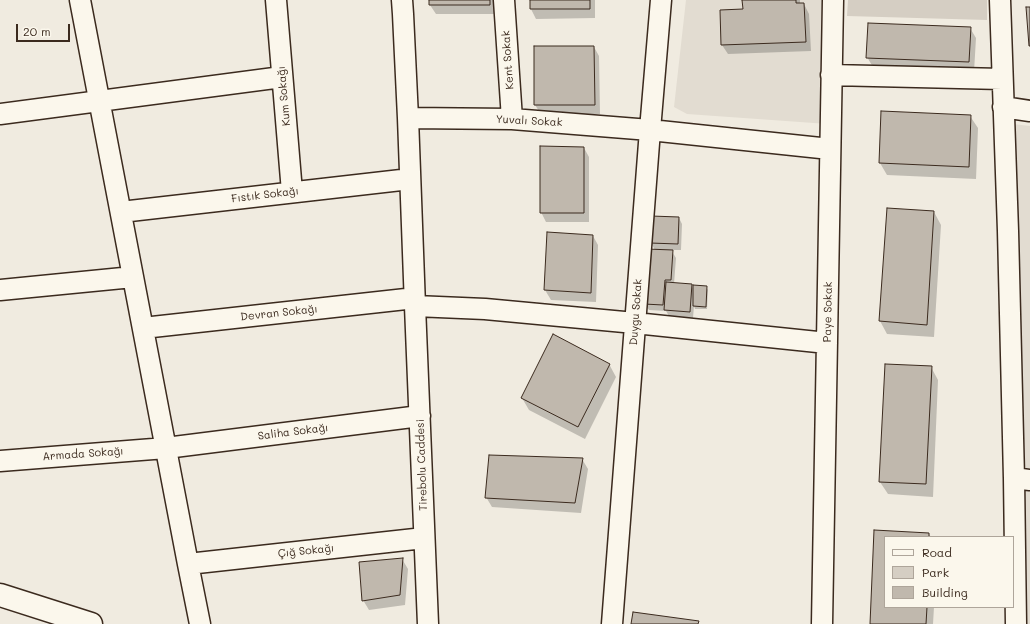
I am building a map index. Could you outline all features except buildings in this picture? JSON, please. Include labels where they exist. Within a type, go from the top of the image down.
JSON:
[{"type":"main road","points":[[0,596],[49,618],[91,624]]},
{"type":"street","points":[[80,0],[200,624]]},
{"type":"street","name":"Kum Sokağı","points":[[276,0],[292,192]]},
{"type":"street","name":"Tirebolu Caddesi","points":[[402,0],[428,624]]},
{"type":"street","name":"Kent Sokak","points":[[504,0],[512,119]]},
{"type":"street","name":"Duygu Sokak","points":[[612,624],[661,0]]},
{"type":"street","name":"Paye Sokak","points":[[822,624],[833,0]]},
{"type":"street","points":[[1000,0],[1003,107],[1022,479],[1016,624]]},
{"type":"street","points":[[831,76],[1002,79]]},
{"type":"street","points":[[0,114],[282,77]]},
{"type":"street","points":[[1003,107],[1030,111]]},
{"type":"street","name":"Yuvalı Sokak","points":[[408,118],[512,119],[650,130],[830,149]]},
{"type":"street","name":"Fıstık Sokağı","points":[[121,212],[410,179]]},
{"type":"street","points":[[0,290],[133,277]]},
{"type":"street","name":"Devran Sokağı","points":[[143,328],[415,302],[635,323],[827,344]]},
{"type":"street","name":"Saliha Sokağı","points":[[166,448],[420,416]]},
{"type":"street","name":"Armada Sokağı","points":[[0,460],[166,448]]},
{"type":"street","name":"Çığ Sokağı","points":[[188,564],[424,538]]},
{"type":"shaded area","points":[[686,0],[828,0],[828,124],[687,114],[674,107]]},
{"type":"shaded area","points":[[1013,124],[1030,126],[1030,624],[1022,624]]},
{"type":"green space","points":[[848,0],[987,0],[987,20],[847,16]]}]
